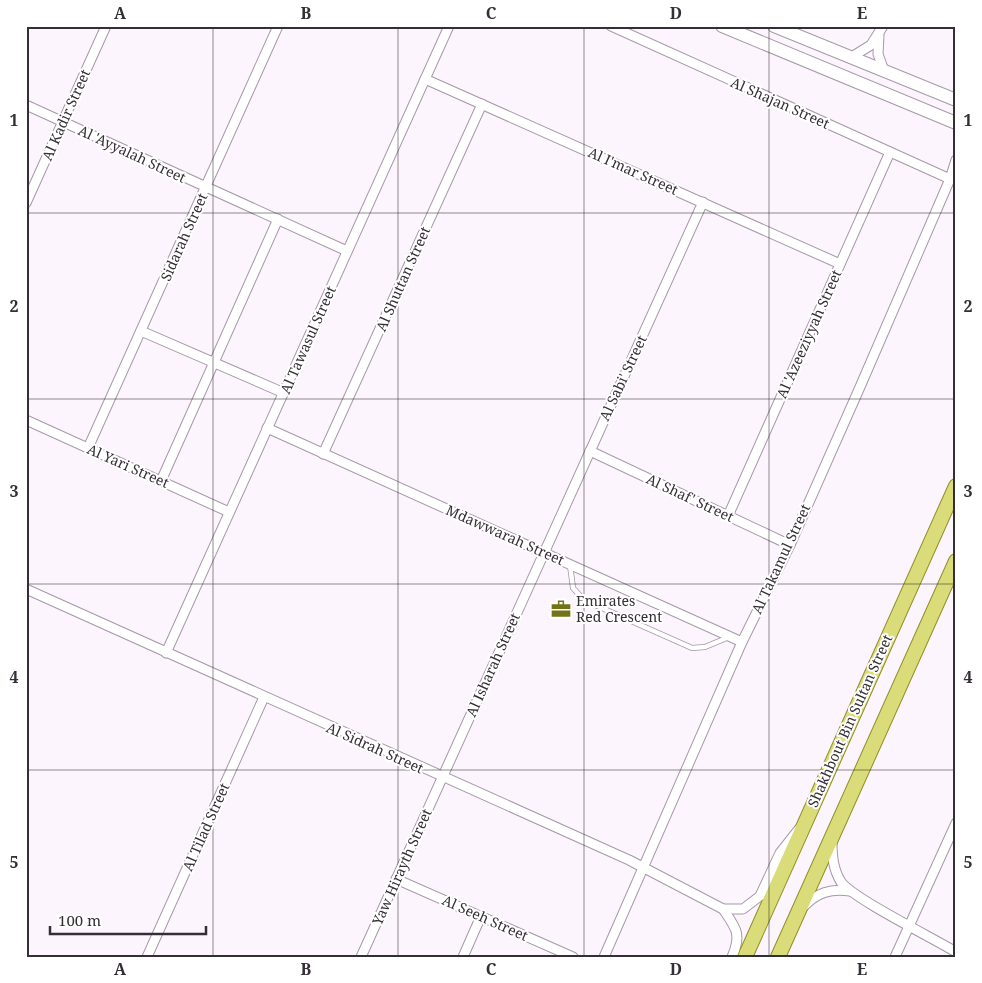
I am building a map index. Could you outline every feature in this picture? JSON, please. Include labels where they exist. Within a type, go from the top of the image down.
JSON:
[{"type":"main road","name":"Shakhbout Bin Sultan Street","points":[[745,957],[956,486]]},
{"type":"main road","points":[[778,957],[956,561]]},
{"type":"street","name":"Al Kadir Street","points":[[26,203],[106,26]]},
{"type":"street","name":"Sidarah Street","points":[[88,448],[278,26]]},
{"type":"street","name":"Al Tawasul Street","points":[[166,653],[449,26]]},
{"type":"street","name":"Al Shajan Street","points":[[611,26],[950,179]]},
{"type":"street","points":[[722,26],[956,125]]},
{"type":"street","points":[[774,26],[956,100]]},
{"type":"street","points":[[850,58],[866,49],[881,31]]},
{"type":"street","points":[[881,31],[878,54],[884,71]]},
{"type":"street","name":"Al I'mar Street","points":[[425,79],[840,264]]},
{"type":"street","name":"Al Shuttan Street","points":[[323,454],[482,104]]},
{"type":"street","name":"Al 'Ayyalah Street","points":[[26,105],[348,251]]},
{"type":"street","name":"Al 'Azeeziyyah Street","points":[[728,516],[890,152]]},
{"type":"street","name":"Al Takamul Street","points":[[604,957],[742,642],[790,544],[950,179],[956,160]]},
{"type":"street","name":"Al Sabi' Street","points":[[544,553],[703,202]]},
{"type":"street","points":[[161,481],[278,220]]},
{"type":"street","points":[[141,331],[284,392]]},
{"type":"street","name":"Al Yari Street","points":[[26,420],[230,512]]},
{"type":"street","name":"Mdawwarah Street","points":[[267,428],[742,642]]},
{"type":"street","name":"Al Shaf' Street","points":[[590,451],[790,544]]},
{"type":"street","name":"Al Isharah Street","points":[[442,778],[544,553]]},
{"type":"street","name":"Al Sidrah Street","points":[[26,589],[644,868],[723,909]]},
{"type":"street","name":"Al Tilad Street","points":[[147,957],[264,697]]},
{"type":"street","name":"Yaw Hirayth Street","points":[[361,957],[442,778]]},
{"type":"street","points":[[723,909],[743,910],[755,902],[780,853],[805,822]]},
{"type":"street","points":[[895,957],[953,837],[956,823]]},
{"type":"street","points":[[832,836],[833,862],[836,873],[850,891],[956,952]]},
{"type":"street","name":"Al Seeh Street","points":[[396,879],[573,957]]},
{"type":"street","points":[[799,910],[823,893],[839,890],[850,891]]},
{"type":"street","points":[[723,909],[736,929],[738,945],[732,957]]},
{"type":"street","points":[[462,957],[481,916]]},
{"type":"lane","points":[[570,565],[573,588],[580,597],[692,648],[705,648],[730,636]]},
{"type":"place","name":"Emirates Red Crescent","points":[[561,609]]}]
